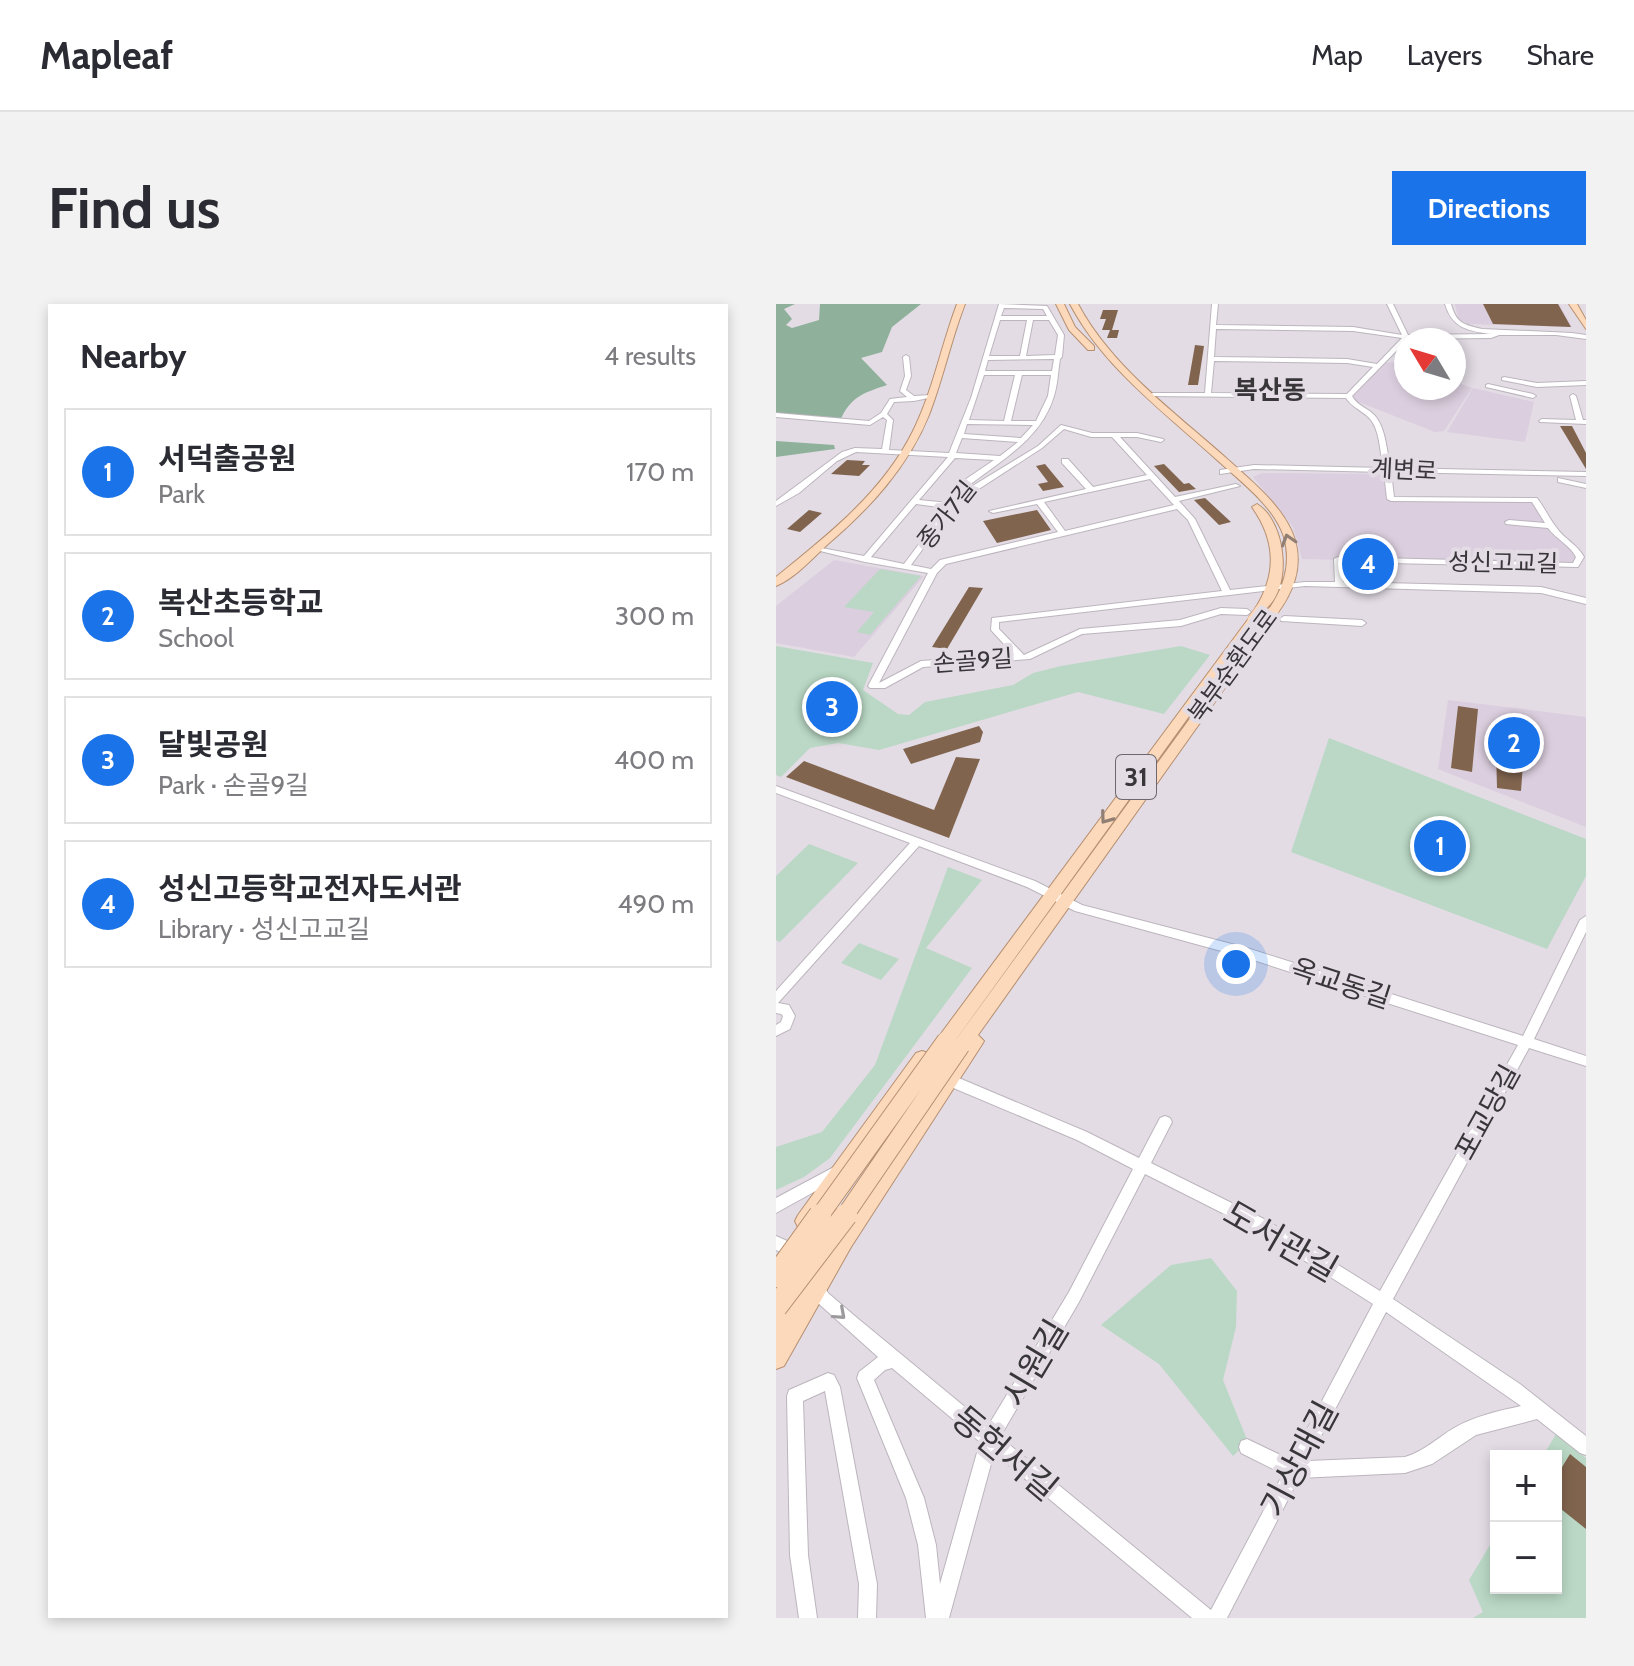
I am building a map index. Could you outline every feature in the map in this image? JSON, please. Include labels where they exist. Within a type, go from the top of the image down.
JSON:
[{"type":"main road","points":[[776,583],[880,487],[906,450],[930,397],[961,304]]},
{"type":"main road","name":"북부순환도로","points":[[954,1043],[1028,938],[1050,894],[1289,585],[1292,557],[1282,523],[1080,332],[1062,304]]},
{"type":"main road","name":"북부순환도로","points":[[1028,938],[1065,902],[1264,616],[1275,586],[1279,557],[1275,537],[1264,515],[1236,486],[1228,471],[1153,395],[1132,379],[1089,330],[1076,304]]},
{"type":"main road","points":[[1573,304],[1586,328]]},
{"type":"main road","points":[[776,1324],[815,1284],[949,1080],[1028,938]]},
{"type":"main road","points":[[776,1358],[797,1278],[784,1250],[938,1036],[1028,938]]},
{"type":"main road","points":[[776,1276],[954,1043]]},
{"type":"main road","points":[[776,1341],[791,1308],[838,1226],[954,1043]]},
{"type":"street","points":[[1208,394],[1215,304]]},
{"type":"street","points":[[1390,304],[1402,328]]},
{"type":"street","points":[[1448,304],[1452,317],[1459,323],[1500,332],[1586,337]]},
{"type":"street","points":[[865,560],[953,454],[967,422],[1002,305]]},
{"type":"street","name":"종가7길","points":[[816,549],[906,567],[969,481],[1023,440],[1038,423],[1051,396],[1061,335],[1045,307],[1002,305]]},
{"type":"street","points":[[997,318],[1051,318]]},
{"type":"street","points":[[1023,357],[1030,318]]},
{"type":"street","points":[[1214,327],[1353,329],[1394,335]]},
{"type":"street","points":[[1574,334],[1586,328]]},
{"type":"street","points":[[1466,336],[1491,336],[1500,332]]},
{"type":"street","points":[[1153,395],[1349,396],[1394,349]]},
{"type":"street","points":[[906,357],[908,376],[903,391],[914,399]]},
{"type":"street","points":[[986,358],[1059,357]]},
{"type":"street","points":[[1212,359],[1347,361],[1378,366]]},
{"type":"street","points":[[982,373],[1056,373]]},
{"type":"street","points":[[1007,422],[1019,373]]},
{"type":"street","points":[[1561,374],[1564,383]]},
{"type":"street","points":[[1504,379],[1537,385],[1586,383]]},
{"type":"street","points":[[1488,386],[1533,396]]},
{"type":"street","points":[[1349,396],[1353,405],[1370,413],[1380,428],[1391,499],[1534,500],[1530,472],[1586,486]]},
{"type":"street","points":[[1542,421],[1584,424],[1573,396]]},
{"type":"street","points":[[776,415],[858,424],[874,422],[892,400],[930,397]]},
{"type":"street","points":[[883,414],[890,420],[885,450]]},
{"type":"street","points":[[967,422],[1038,423]]},
{"type":"street","points":[[959,498],[1040,447],[1063,426],[1091,435],[1161,440]]},
{"type":"street","points":[[961,436],[1023,440]]},
{"type":"street","points":[[1115,436],[1197,530],[1228,594]]},
{"type":"street","points":[[776,504],[792,496],[845,453],[906,450],[1001,458]]},
{"type":"street","points":[[1065,461],[1091,490]]},
{"type":"street","name":"계변로","points":[[1228,471],[1254,467],[1384,468],[1447,477],[1530,472],[1586,474]]},
{"type":"street","points":[[993,511],[1150,477]]},
{"type":"street","points":[[906,567],[933,572],[948,561],[1236,486]]},
{"type":"street","name":"성신고교길","points":[[1339,584],[1338,559],[1575,565],[1580,557],[1577,548],[1551,526],[1549,517],[1534,500]]},
{"type":"street","points":[[1039,501],[1063,533]]},
{"type":"street","points":[[915,502],[951,506]]},
{"type":"street","points":[[1509,522],[1551,526]]},
{"type":"street","name":"손골9길","points":[[933,572],[873,686],[882,686],[921,664],[1034,656],[1055,642],[1080,632],[1181,623],[1221,611],[1362,623]]},
{"type":"street","points":[[1021,657],[995,630],[995,620],[1275,586],[1339,584],[1541,590],[1586,601]]},
{"type":"street","points":[[1171,599],[1181,623]]},
{"type":"street","name":"옥교동길","points":[[776,789],[1065,902],[1247,953],[1586,1061]]},
{"type":"street","points":[[776,999],[917,842]]},
{"type":"street","name":"포교당길","points":[[1383,1301],[1526,1042],[1586,920]]},
{"type":"street","points":[[776,1031],[788,1020],[781,1009],[791,982]]},
{"type":"street","name":"도서관길","points":[[949,1080],[1082,1136],[1261,1225],[1383,1301],[1539,1410],[1586,1447]]},
{"type":"street","name":"시원길","points":[[937,1618],[989,1440],[1074,1297],[1165,1122]]},
{"type":"street","points":[[776,1206],[820,1183],[849,1160]]},
{"type":"street","points":[[784,1250],[818,1255],[844,1240]]},
{"type":"street","name":"동헌서길","points":[[784,1250],[831,1307],[1206,1618]]},
{"type":"street","name":"기상대길","points":[[1217,1618],[1383,1301]]},
{"type":"street","points":[[894,1359],[880,1364],[865,1378],[915,1498],[927,1545],[937,1618]]},
{"type":"street","points":[[808,1618],[799,1555],[795,1396],[828,1381],[832,1387],[868,1584],[867,1618]]},
{"type":"street","points":[[1247,1447],[1292,1470],[1423,1462],[1469,1429],[1539,1410]]},
{"type":"shaded area","points":[[1455,304],[1559,304],[1572,327],[1468,324],[1458,318]]},
{"type":"shaded area","points":[[1394,362],[1394,400],[1464,400],[1444,431],[1435,432],[1351,399],[1384,363]]},
{"type":"shaded area","points":[[1473,388],[1534,402],[1525,442],[1447,432]]},
{"type":"shaded area","points":[[1262,473],[1383,474],[1387,500],[1533,500],[1580,557],[1575,565],[1302,559],[1293,527],[1253,477]]},
{"type":"shaded area","points":[[834,560],[924,576],[854,657],[776,643],[776,606]]},
{"type":"shaded area","points":[[1448,700],[1586,717],[1586,827],[1438,769]]},
{"type":"green space","points":[[776,304],[795,304],[784,309],[792,319],[786,325],[792,328],[819,320],[820,304],[921,304],[892,327],[882,352],[861,358],[887,385],[858,397],[848,406],[840,421],[776,413]]},
{"type":"green space","points":[[776,441],[834,445],[835,449],[776,457]]},
{"type":"green space","points":[[880,569],[921,576],[870,635],[857,632],[874,612],[844,607]]},
{"type":"green space","points":[[776,646],[873,663],[863,690],[898,714],[909,715],[925,702],[1013,685],[1033,673],[1061,666],[1181,646],[1210,655],[1164,714],[1078,692],[879,750],[838,743],[810,748],[781,777],[776,775]]},
{"type":"green space","points":[[1329,738],[1586,839],[1586,876],[1547,949],[1291,852]]},
{"type":"green space","points":[[809,844],[858,863],[780,942],[776,940],[776,876]]},
{"type":"green space","points":[[948,867],[982,880],[926,948],[972,968],[830,1158],[804,1177],[776,1190],[776,1147],[822,1132],[875,1065]]},
{"type":"green space","points":[[859,943],[899,959],[881,980],[841,963]]},
{"type":"green space","points":[[1211,1258],[1237,1291],[1236,1327],[1223,1380],[1248,1442],[1233,1456],[1159,1364],[1101,1325],[1171,1265]]},
{"type":"green space","points":[[1556,1434],[1586,1458],[1586,1618],[1473,1618],[1483,1612],[1469,1580],[1490,1545],[1490,1594],[1562,1594],[1562,1450],[1547,1450]]},
{"type":"building","points":[[1483,304],[1558,304],[1571,327],[1493,324]]},
{"type":"building","points":[[1103,310],[1118,310],[1112,330],[1119,330],[1117,338],[1107,338],[1110,330],[1102,330],[1106,319],[1100,319]]},
{"type":"building","points":[[1195,345],[1204,346],[1198,385],[1188,385]]},
{"type":"building","points":[[1560,426],[1572,426],[1586,453],[1586,469]]},
{"type":"building","points":[[847,460],[865,461],[862,465],[870,465],[859,476],[831,474]]},
{"type":"building","points":[[1045,464],[1064,487],[1043,491],[1038,484],[1048,482],[1036,466]]},
{"type":"building","points":[[1164,464],[1184,484],[1189,483],[1196,489],[1179,492],[1154,466]]},
{"type":"building","points":[[1205,498],[1231,522],[1219,525],[1194,500]]},
{"type":"building","points":[[809,510],[822,513],[800,532],[787,529]]},
{"type":"building","points":[[1037,510],[1051,530],[997,543],[983,521]]},
{"type":"building","points":[[969,587],[983,588],[947,649],[932,647]]},
{"type":"building","points":[[1458,706],[1478,709],[1472,772],[1451,768]]},
{"type":"building","points":[[1501,719],[1526,722],[1521,791],[1497,788],[1496,750]]},
{"type":"building","points":[[979,726],[983,732],[980,742],[911,764],[903,749]]},
{"type":"building","points":[[956,757],[980,759],[949,838],[786,777],[804,761],[934,810]]},
{"type":"building","points":[[1570,1454],[1586,1467],[1586,1529],[1562,1510],[1562,1467]]},
{"type":"place","name":"성신고등학교전자도서관","points":[[1368,564]]},
{"type":"place","name":"달빛공원","points":[[832,707]]},
{"type":"place","name":"복산초등학교","points":[[1514,743]]},
{"type":"place","name":"서덕출공원","points":[[1440,846]]},
{"type":"district","name":"복산동","points":[[1270,390]]}]
